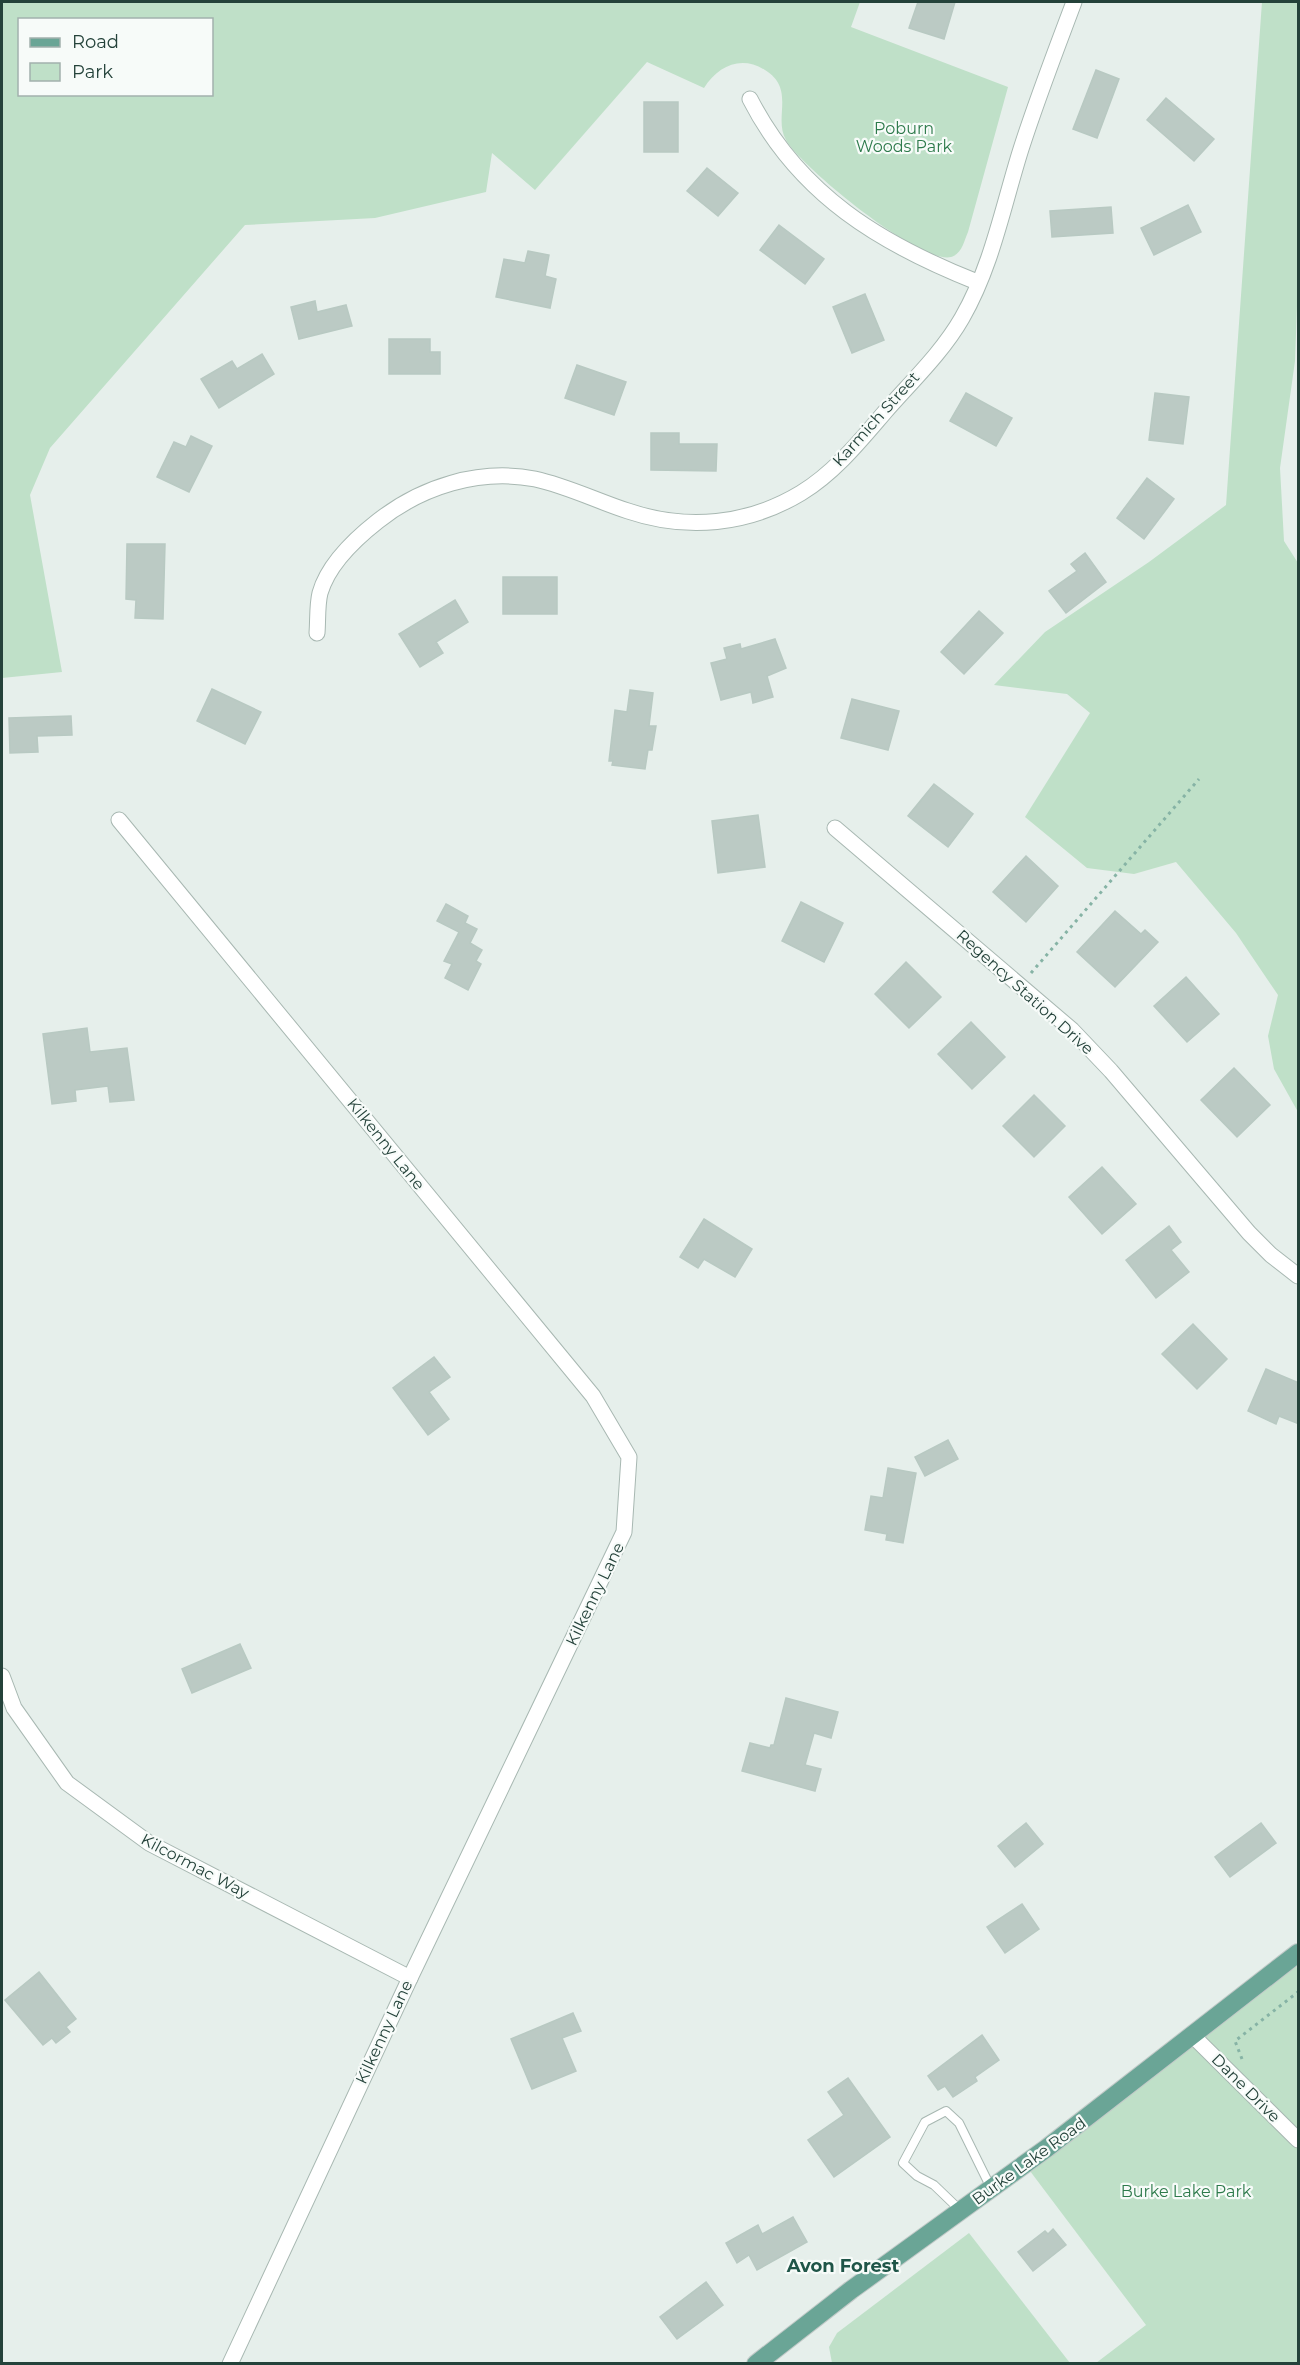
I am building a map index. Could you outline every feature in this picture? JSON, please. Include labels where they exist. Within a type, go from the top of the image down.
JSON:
[{"type":"main road","name":"Burke Lake Road","points":[[756,2364],[851,2290],[991,2189],[1194,2037],[1299,1953]]},
{"type":"street","name":"Karmich Street","points":[[317,633],[320,593],[332,568],[348,550],[394,508],[420,494],[447,484],[490,477],[532,478],[630,512],[684,523],[712,523],[747,517],[780,504],[817,482],[857,445],[962,319],[996,238],[1020,150],[1074,2]]},
{"type":"street","points":[[750,99],[767,132],[783,155],[846,213],[893,244],[977,282]]},
{"type":"street","name":"Kilkenny Lane","points":[[119,820],[593,1396],[629,1457],[624,1532],[410,1978],[230,2364]]},
{"type":"street","name":"Regency Station Drive","points":[[835,828],[1072,1030],[1112,1071],[1249,1233],[1270,1255],[1299,1276]]},
{"type":"street","name":"Kilcormac Way","points":[[2,1676],[14,1708],[67,1783],[149,1843],[410,1978]]},
{"type":"street","name":"Dane Drive","points":[[1194,2037],[1299,2140]]},
{"type":"lane","points":[[961,2211],[934,2185],[917,2176],[903,2163],[926,2122],[946,2111],[959,2123],[991,2189]]},
{"type":"path","points":[[1021,985],[1199,779]]},
{"type":"path","points":[[1240,2082],[1243,2062],[1235,2042],[1299,1992]]},
{"type":"green space","name":"Poburn Woods Park","points":[[2,2],[860,2],[851,27],[1008,87],[968,232],[960,250],[951,257],[936,255],[890,231],[863,212],[814,171],[786,140],[782,122],[780,86],[765,70],[747,63],[731,65],[723,69],[704,88],[647,62],[535,190],[492,153],[486,192],[375,218],[245,225],[50,448],[30,495],[62,672],[2,678]]},
{"type":"green space","points":[[1262,2],[1298,2],[1298,279],[1295,361],[1280,468],[1284,541],[1298,563],[1298,1112],[1274,1069],[1268,1036],[1278,995],[1236,933],[1176,862],[1134,874],[1087,868],[1025,817],[1090,713],[1067,694],[994,685],[1045,632],[1149,562],[1226,505]]},
{"type":"green space","name":"Burke Lake Park","points":[[1293,1962],[1298,1969],[1298,2363],[1096,2363],[1146,2325],[1030,2171]]},
{"type":"green space","points":[[969,2233],[1070,2363],[832,2363],[829,2347],[837,2333]]},
{"type":"building","points":[[918,2],[955,2],[944,39],[909,28]]},
{"type":"building","points":[[1096,70],[1119,79],[1097,138],[1073,129]]},
{"type":"building","points":[[1166,98],[1214,139],[1194,161],[1147,120]]},
{"type":"building","points":[[644,102],[678,102],[678,152],[644,152]]},
{"type":"building","points":[[707,168],[738,193],[718,216],[687,191]]},
{"type":"building","points":[[1188,205],[1201,232],[1154,255],[1141,228]]},
{"type":"building","points":[[1111,207],[1113,233],[1052,237],[1050,211]]},
{"type":"building","points":[[779,225],[824,259],[805,284],[760,250]]},
{"type":"building","points":[[528,251],[549,255],[545,276],[556,279],[550,308],[496,297],[504,259],[525,263]]},
{"type":"building","points":[[865,294],[884,340],[852,353],[833,307]]},
{"type":"building","points":[[315,301],[317,312],[346,305],[352,326],[299,339],[291,307]]},
{"type":"building","points":[[389,339],[430,339],[430,352],[440,352],[440,374],[389,374]]},
{"type":"building","points":[[262,354],[274,374],[219,408],[201,379],[232,361],[237,369]]},
{"type":"building","points":[[577,365],[626,382],[614,415],[565,398]]},
{"type":"building","points":[[966,393],[1012,418],[996,446],[950,421]]},
{"type":"building","points":[[1155,393],[1189,397],[1183,444],[1149,440]]},
{"type":"building","points":[[651,433],[679,433],[679,444],[717,444],[716,471],[651,470]]},
{"type":"building","points":[[191,436],[212,446],[189,492],[157,477],[174,442],[186,447]]},
{"type":"building","points":[[1147,478],[1174,499],[1144,539],[1117,518]]},
{"type":"building","points":[[127,544],[165,544],[163,619],[135,618],[136,600],[126,599]]},
{"type":"building","points":[[1085,553],[1106,582],[1066,613],[1049,591],[1077,571],[1071,564]]},
{"type":"building","points":[[503,577],[557,577],[557,614],[503,614]]},
{"type":"building","points":[[455,600],[468,622],[436,642],[443,653],[420,667],[399,634]]},
{"type":"building","points":[[979,611],[1003,633],[964,674],[941,652]]},
{"type":"building","points":[[775,639],[786,668],[767,676],[773,697],[753,703],[751,692],[721,700],[711,663],[727,659],[724,648],[740,644],[741,649]]},
{"type":"building","points":[[212,689],[261,712],[245,744],[197,721]]},
{"type":"building","points":[[630,690],[653,693],[649,726],[656,726],[652,750],[648,750],[645,769],[612,765],[613,761],[609,761],[615,710],[627,712]]},
{"type":"building","points":[[852,699],[899,711],[888,750],[841,738]]},
{"type":"building","points":[[71,716],[72,735],[37,736],[38,752],[10,753],[9,718]]},
{"type":"building","points":[[934,784],[973,814],[948,847],[908,816]]},
{"type":"building","points":[[758,815],[765,867],[718,873],[712,821]]},
{"type":"building","points":[[1026,856],[1058,886],[1026,922],[993,892]]},
{"type":"building","points":[[801,902],[843,923],[824,962],[782,941]]},
{"type":"building","points":[[446,904],[468,916],[465,923],[477,929],[470,943],[482,950],[476,961],[481,964],[468,990],[445,978],[452,964],[444,961],[459,932],[437,921]]},
{"type":"building","points":[[1115,911],[1141,934],[1145,930],[1158,942],[1115,987],[1077,952]]},
{"type":"building","points":[[906,962],[941,997],[909,1028],[875,994]]},
{"type":"building","points":[[1186,977],[1219,1014],[1187,1042],[1154,1006]]},
{"type":"building","points":[[971,1022],[1005,1057],[972,1089],[938,1054]]},
{"type":"building","points":[[87,1028],[90,1052],[127,1048],[134,1100],[110,1102],[108,1086],[75,1090],[76,1101],[52,1104],[43,1034]]},
{"type":"building","points":[[1234,1068],[1270,1105],[1237,1137],[1201,1100]]},
{"type":"building","points":[[1034,1095],[1065,1126],[1034,1157],[1003,1126]]},
{"type":"building","points":[[1102,1167],[1136,1204],[1102,1234],[1069,1197]]},
{"type":"building","points":[[704,1219],[752,1249],[735,1277],[704,1259],[698,1268],[680,1257]]},
{"type":"building","points":[[1169,1226],[1181,1242],[1171,1250],[1189,1272],[1156,1298],[1126,1260]]},
{"type":"building","points":[[1193,1324],[1227,1359],[1197,1389],[1162,1354]]},
{"type":"building","points":[[434,1357],[450,1377],[429,1392],[449,1419],[428,1435],[393,1388]]},
{"type":"building","points":[[1266,1369],[1299,1383],[1299,1424],[1279,1416],[1276,1424],[1248,1411]]},
{"type":"building","points":[[948,1440],[958,1459],[925,1476],[915,1457]]},
{"type":"building","points":[[888,1468],[916,1473],[903,1543],[886,1540],[887,1534],[865,1530],[871,1496],[883,1498]]},
{"type":"building","points":[[240,1644],[251,1668],[192,1693],[182,1669]]},
{"type":"building","points":[[786,1698],[838,1712],[831,1738],[814,1733],[805,1765],[821,1769],[815,1791],[742,1771],[750,1743],[770,1748],[774,1745]]},
{"type":"building","points":[[1026,1823],[1043,1844],[1015,1867],[998,1846]]},
{"type":"building","points":[[1261,1823],[1276,1843],[1230,1877],[1215,1857]]},
{"type":"building","points":[[1022,1904],[1039,1929],[1005,1953],[987,1927]]},
{"type":"building","points":[[39,1972],[76,2019],[66,2027],[70,2032],[56,2043],[52,2038],[43,2045],[5,2000]]},
{"type":"building","points":[[573,2013],[581,2031],[562,2038],[576,2071],[532,2089],[511,2039]]},
{"type":"building","points":[[982,2035],[999,2060],[975,2077],[977,2081],[953,2097],[945,2086],[938,2090],[928,2076]]},
{"type":"building","points":[[848,2078],[890,2137],[834,2177],[808,2140],[844,2115],[828,2092]]},
{"type":"building","points":[[793,2217],[807,2242],[757,2270],[749,2255],[737,2263],[726,2243],[758,2225],[762,2234]]},
{"type":"building","points":[[1053,2229],[1066,2245],[1033,2271],[1018,2252],[1045,2231],[1048,2234]]},
{"type":"building","points":[[706,2282],[723,2305],[677,2339],[660,2317]]},
{"type":"district","name":"Avon Forest","points":[[843,2266]]}]
